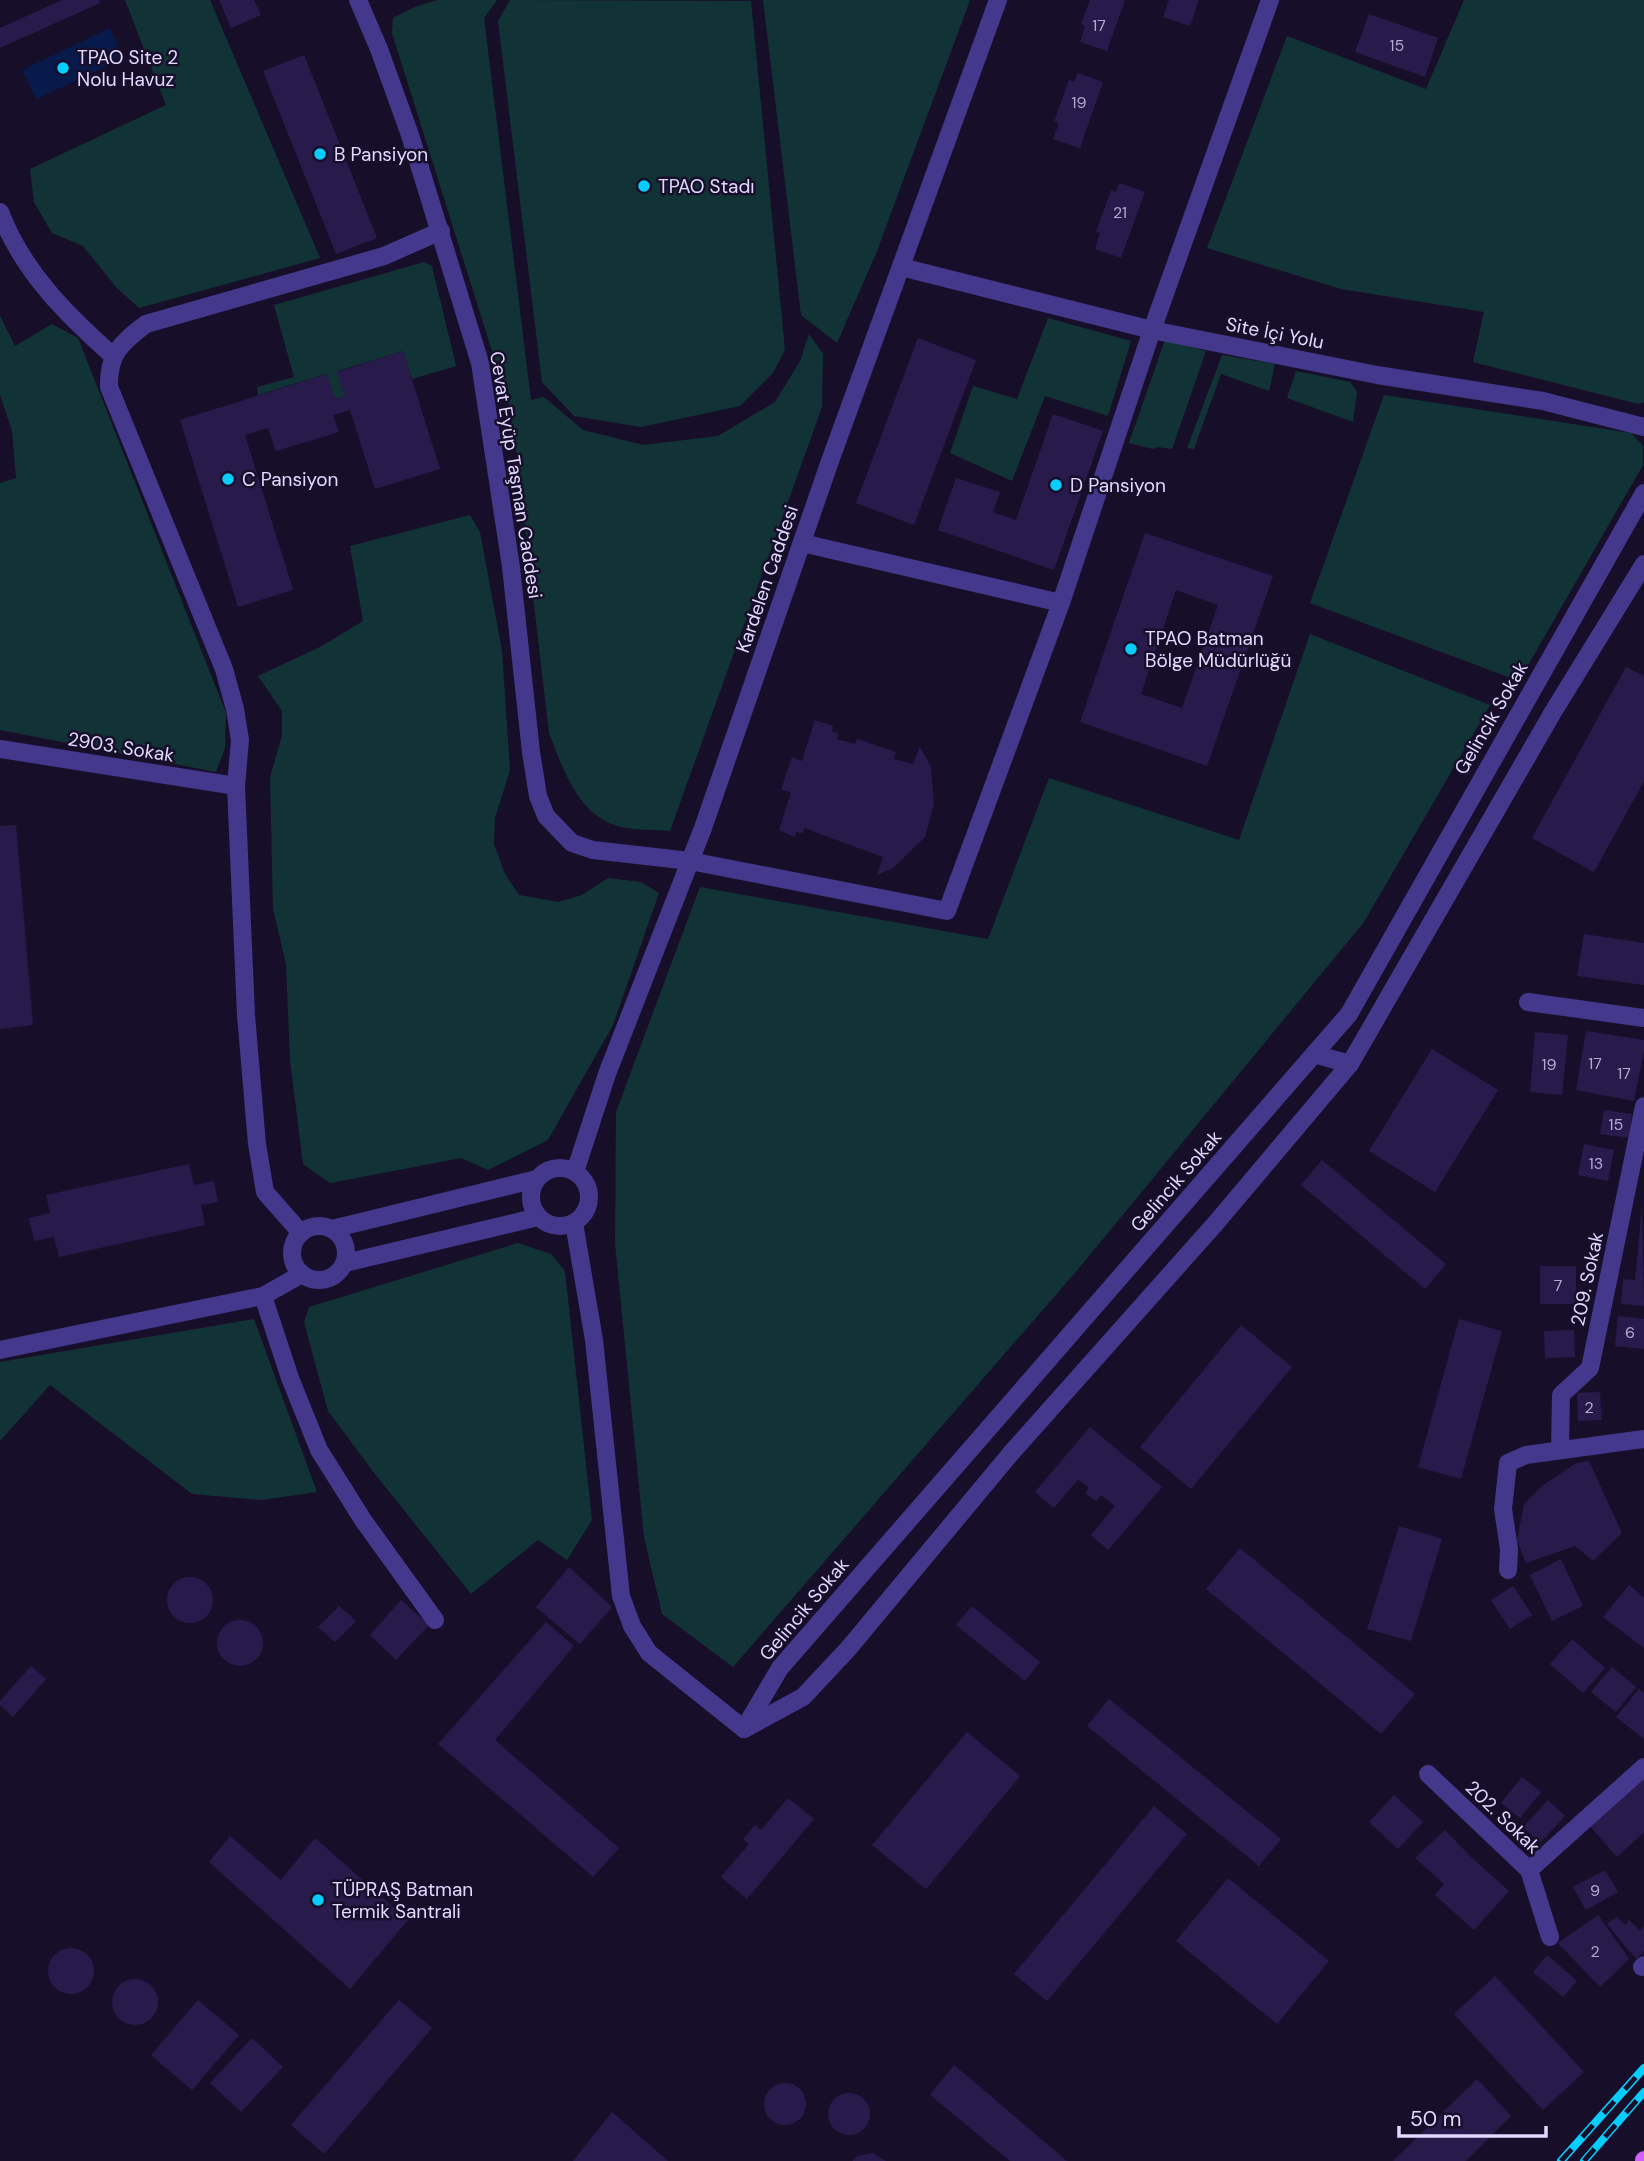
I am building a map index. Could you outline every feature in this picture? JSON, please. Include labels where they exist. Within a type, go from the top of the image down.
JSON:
[{"type":"street","name":"Cevat Eyüp Taşman Caddesi","points":[[358,0],[410,135],[480,363],[511,567],[538,796],[546,816],[572,843],[593,850],[690,861],[947,911],[1061,603]]},
{"type":"street","name":"Kardelen Caddesi","points":[[575,1172],[607,1074],[690,861],[998,0]]},
{"type":"street","points":[[802,543],[1061,603],[1152,330],[1270,0]]},
{"type":"street","points":[[0,212],[10,237],[42,287],[68,316],[113,356]]},
{"type":"street","points":[[301,1233],[265,1192],[257,1144],[246,1015],[236,786],[240,740],[235,709],[224,670],[109,387],[109,373],[113,356],[127,338],[146,324],[383,256],[441,231]]},
{"type":"street","name":"Site İçi Yolu","points":[[901,267],[1152,330],[1377,375],[1543,401],[1644,427]]},
{"type":"street","name":"Gelincik Sokak","points":[[744,1729],[780,1668],[1349,1014],[1644,494]]},
{"type":"street","points":[[575,1223],[594,1340],[621,1596],[632,1626],[649,1653],[744,1729],[803,1697],[848,1649],[1012,1452],[1215,1224],[1350,1064],[1522,766],[1644,564]]},
{"type":"street","name":"2903. Sokak","points":[[0,749],[236,786]]},
{"type":"street","points":[[1528,1002],[1644,1018]]},
{"type":"street","points":[[1314,1054],[1350,1064]]},
{"type":"street","name":"209. Sokak","points":[[1560,1450],[1561,1395],[1590,1368],[1644,1106]]},
{"type":"street","points":[[345,1263],[538,1217],[555,1226],[575,1223],[587,1210],[590,1193],[587,1185],[575,1172],[567,1168],[551,1169],[537,1180],[532,1188],[531,1198],[538,1217]]},
{"type":"street","points":[[332,1229],[343,1240],[346,1248],[345,1263],[340,1270],[326,1279],[309,1278],[292,1258],[295,1240],[301,1233],[316,1226],[332,1229],[537,1180]]},
{"type":"street","points":[[0,1350],[264,1296],[302,1273]]},
{"type":"street","points":[[264,1296],[290,1378],[318,1450],[363,1520],[436,1620]]},
{"type":"street","points":[[1508,1570],[1509,1549],[1503,1509],[1508,1463],[1526,1455],[1644,1439]]},
{"type":"street","points":[[1529,1870],[1644,1767]]},
{"type":"street","name":"202. Sokak","points":[[1428,1774],[1529,1870],[1550,1937]]},
{"type":"green space","points":[[125,0],[210,0],[320,258],[139,308],[116,287],[83,246],[52,233],[34,202],[30,169],[166,105]]},
{"type":"green space","points":[[437,0],[497,0],[484,18],[531,400],[544,397],[583,430],[643,445],[718,436],[775,402],[800,361],[809,334],[823,354],[822,407],[670,831],[621,827],[602,819],[590,810],[573,787],[549,733],[509,405],[392,33],[393,18]]},
{"type":"green space","name":"TPAO Stadı","points":[[510,0],[751,1],[785,350],[773,373],[740,406],[641,427],[574,416],[542,382],[498,21]]},
{"type":"green space","points":[[763,0],[970,0],[877,251],[837,343],[801,315]]},
{"type":"green space","points":[[1464,0],[1644,0],[1644,402],[1638,404],[1473,362],[1484,312],[1341,289],[1207,248],[1287,36],[1426,89]]},
{"type":"green space","points":[[424,262],[432,266],[456,366],[412,379],[403,351],[338,371],[345,396],[335,399],[326,374],[258,395],[257,387],[294,377],[274,305]]},
{"type":"green space","points":[[0,316],[15,346],[52,324],[78,338],[226,713],[225,748],[216,772],[0,730],[0,483],[16,478],[12,431],[0,395]]},
{"type":"green space","points":[[1048,318],[1131,341],[1108,416],[1045,396],[1012,481],[950,453],[973,386],[1017,399]]},
{"type":"green space","points":[[1165,340],[1206,351],[1172,449],[1153,449],[1129,443]]},
{"type":"green space","points":[[1222,355],[1275,364],[1269,391],[1221,374],[1194,449],[1187,448]]},
{"type":"green space","points":[[1296,371],[1350,382],[1357,392],[1353,422],[1287,398]]},
{"type":"green space","points":[[1384,395],[1631,433],[1643,446],[1643,465],[1519,681],[1310,603]]},
{"type":"green space","points":[[470,515],[480,532],[502,651],[510,770],[495,818],[494,844],[505,874],[519,895],[558,902],[582,895],[608,878],[641,882],[659,893],[613,1025],[548,1140],[488,1170],[461,1158],[330,1183],[303,1164],[290,1060],[286,964],[273,909],[270,777],[282,736],[282,711],[258,676],[322,646],[363,621],[350,546]]},
{"type":"green space","points":[[1310,634],[1490,705],[1364,922],[1079,1268],[733,1667],[662,1614],[644,1537],[615,1243],[616,1112],[700,887],[988,939],[1049,778],[1239,840]]},
{"type":"green space","points":[[518,1243],[551,1254],[565,1271],[592,1520],[567,1560],[538,1540],[471,1594],[328,1411],[304,1322],[309,1307]]},
{"type":"green space","points":[[254,1319],[317,1492],[262,1500],[192,1494],[50,1385],[0,1441],[0,1362]]},
{"type":"water","name":"TPAO Site 2 Nolu Havuz","points":[[110,28],[123,59],[36,99],[22,70]]},
{"type":"building","points":[[62,0],[99,0],[100,3],[0,48],[0,28]]},
{"type":"building","points":[[219,0],[254,0],[261,15],[231,28]]},
{"type":"building","points":[[1090,0],[1125,0],[1107,51],[1080,42],[1085,26],[1081,24]]},
{"type":"building","points":[[1169,0],[1199,0],[1190,26],[1163,17]]},
{"type":"building","points":[[1369,14],[1438,38],[1425,77],[1355,52]]},
{"type":"building","name":"B Pansiyon","points":[[304,55],[377,238],[336,254],[263,71]]},
{"type":"building","points":[[1078,73],[1103,82],[1080,148],[1053,139],[1059,123],[1054,122],[1069,80],[1074,82]]},
{"type":"building","points":[[1119,183],[1145,192],[1121,258],[1095,249],[1100,233],[1096,232],[1111,190],[1116,192]]},
{"type":"building","points":[[918,338],[976,360],[914,525],[856,503]]},
{"type":"building","name":"C Pansiyon","points":[[403,351],[440,469],[375,489],[350,410],[333,415],[339,432],[276,451],[268,428],[245,435],[293,590],[238,607],[180,420],[327,374],[335,399],[345,396],[337,372]]},
{"type":"building","name":"D Pansiyon","points":[[1053,414],[1103,431],[1054,570],[938,530],[956,478],[1000,492],[993,512],[1016,520]]},
{"type":"building","name":"TPAO Batman Bölge Müdürlüğü","points":[[1145,533],[1273,576],[1207,766],[1080,722]],"holes":[[[1176,590],[1218,605],[1182,708],[1141,694]]]},
{"type":"building","points":[[1626,667],[1644,676],[1644,781],[1594,872],[1532,838]]},
{"type":"building","points":[[815,720],[833,726],[832,732],[838,733],[837,739],[855,744],[857,739],[896,752],[894,759],[913,764],[920,747],[931,767],[934,804],[925,837],[893,868],[877,875],[883,857],[804,828],[803,833],[796,832],[795,837],[779,830],[791,792],[781,790],[792,757],[802,761]]},
{"type":"building","points":[[16,825],[33,1025],[0,1029],[0,826]]},
{"type":"building","points":[[1584,934],[1644,943],[1644,985],[1577,976]]},
{"type":"building","points":[[1586,1031],[1644,1040],[1634,1101],[1576,1090]]},
{"type":"building","points":[[1535,1032],[1568,1035],[1562,1095],[1530,1092]]},
{"type":"building","points":[[1432,1049],[1498,1090],[1435,1192],[1369,1151]]},
{"type":"building","points":[[1604,1110],[1632,1114],[1629,1138],[1600,1134]]},
{"type":"building","points":[[1584,1144],[1614,1150],[1608,1181],[1578,1175]]},
{"type":"building","points":[[1322,1160],[1446,1264],[1425,1289],[1301,1185]]},
{"type":"building","points":[[189,1164],[194,1185],[214,1181],[218,1202],[201,1205],[205,1225],[59,1257],[54,1237],[34,1241],[29,1218],[50,1213],[46,1195]]},
{"type":"building","points":[[1642,1206],[1644,1306],[1621,1304],[1623,1279],[1635,1280]]},
{"type":"building","points":[[1540,1266],[1576,1266],[1576,1304],[1540,1304]]},
{"type":"building","points":[[1618,1316],[1644,1319],[1644,1349],[1615,1346]]},
{"type":"building","points":[[1459,1319],[1502,1331],[1461,1479],[1418,1467]]},
{"type":"building","points":[[1241,1325],[1292,1367],[1191,1489],[1140,1447]]},
{"type":"building","points":[[1574,1330],[1575,1357],[1545,1358],[1544,1331]]},
{"type":"building","points":[[1600,1392],[1602,1420],[1578,1421],[1577,1393]]},
{"type":"building","points":[[1090,1427],[1162,1487],[1108,1550],[1091,1535],[1115,1506],[1101,1495],[1096,1501],[1085,1493],[1089,1488],[1078,1479],[1054,1508],[1035,1492]]},
{"type":"building","points":[[1589,1461],[1622,1533],[1593,1561],[1575,1546],[1526,1563],[1517,1540],[1524,1504],[1542,1486],[1576,1463]]},
{"type":"building","points":[[1399,1526],[1442,1539],[1411,1641],[1367,1629]]},
{"type":"building","points":[[1240,1548],[1415,1694],[1381,1734],[1206,1589]]},
{"type":"building","points":[[1561,1559],[1583,1606],[1552,1621],[1530,1575]]},
{"type":"building","points":[[569,1567],[612,1607],[580,1644],[536,1607]]},
{"type":"building","points":[[190,1577],[206,1584],[213,1600],[206,1616],[190,1623],[174,1616],[167,1600],[174,1584]]},
{"type":"building","points":[[1629,1585],[1644,1598],[1644,1648],[1603,1617]]},
{"type":"building","points":[[1513,1586],[1532,1615],[1510,1629],[1491,1600]]},
{"type":"building","points":[[401,1600],[429,1625],[396,1660],[370,1635]]},
{"type":"building","points":[[339,1606],[356,1621],[335,1642],[318,1627]]},
{"type":"building","points":[[972,1606],[1040,1662],[1025,1681],[956,1625]]},
{"type":"building","points":[[240,1620],[256,1627],[263,1643],[256,1659],[240,1666],[224,1659],[217,1643],[224,1627]]},
{"type":"building","points":[[546,1622],[574,1646],[495,1740],[619,1848],[593,1877],[438,1744]]},
{"type":"building","points":[[1572,1639],[1605,1668],[1583,1693],[1550,1664]]},
{"type":"building","points":[[31,1666],[46,1679],[13,1717],[0,1705],[0,1701]]},
{"type":"building","points":[[1612,1667],[1636,1687],[1616,1712],[1591,1692]]},
{"type":"building","points":[[1639,1689],[1644,1693],[1644,1739],[1616,1717]]},
{"type":"building","points":[[1109,1699],[1281,1839],[1259,1866],[1087,1726]]},
{"type":"building","points":[[967,1732],[1020,1776],[926,1889],[872,1845]]},
{"type":"building","points":[[1522,1777],[1541,1792],[1520,1818],[1501,1803]]},
{"type":"building","points":[[1644,1778],[1644,1832],[1617,1857],[1590,1826]]},
{"type":"building","points":[[1394,1795],[1423,1822],[1398,1849],[1369,1822]]},
{"type":"building","points":[[788,1798],[814,1819],[747,1899],[721,1877],[749,1844],[743,1839],[755,1825],[761,1830]]},
{"type":"building","points":[[1548,1800],[1565,1816],[1540,1843],[1523,1827]]},
{"type":"building","points":[[1154,1806],[1187,1834],[1047,2001],[1014,1974]]},
{"type":"building","points":[[1445,1830],[1509,1891],[1474,1930],[1435,1895],[1444,1884],[1415,1858]]},
{"type":"building","name":"TÜPRAŞ Batman Termik Santrali","points":[[230,1836],[281,1880],[315,1838],[408,1920],[350,1989],[209,1862]]},
{"type":"building","points":[[1605,1870],[1618,1892],[1586,1910],[1573,1887]]},
{"type":"building","points":[[1228,1878],[1329,1961],[1277,2024],[1176,1941]]},
{"type":"building","points":[[1598,1915],[1629,1959],[1600,1987],[1558,1943]]},
{"type":"building","points":[[1617,1917],[1625,1925],[1629,1920],[1640,1931],[1644,1925],[1644,1951],[1636,1959],[1607,1924]]},
{"type":"building","points":[[71,1948],[87,1955],[94,1971],[87,1987],[71,1994],[55,1987],[48,1971],[55,1955]]},
{"type":"building","points":[[1547,1955],[1577,1981],[1563,1997],[1533,1972]]},
{"type":"building","points":[[1495,1976],[1584,2072],[1543,2110],[1454,2014]]},
{"type":"building","points":[[135,1979],[151,1986],[158,2002],[151,2018],[135,2025],[119,2018],[112,2002],[119,1986]]},
{"type":"building","points":[[198,2000],[239,2035],[192,2090],[151,2055]]},
{"type":"building","points":[[399,2000],[432,2028],[324,2154],[291,2125]]},
{"type":"building","points":[[252,2038],[283,2067],[241,2112],[210,2083]]},
{"type":"building","points":[[954,2065],[1067,2161],[1010,2161],[930,2095]]},
{"type":"building","points":[[1477,2079],[1511,2116],[1466,2161],[1393,2161]]},
{"type":"building","points":[[785,2083],[800,2089],[806,2104],[800,2119],[785,2125],[770,2119],[764,2104],[770,2089]]},
{"type":"building","points":[[849,2093],[864,2099],[870,2114],[864,2129],[849,2135],[834,2129],[828,2114],[834,2099]]},
{"type":"building","points":[[612,2112],[668,2161],[573,2161]]},
{"type":"building","points":[[872,2153],[886,2161],[852,2161],[858,2156]]},
{"type":"railway","points":[[1561,2161],[1644,2068]]},
{"type":"railway","points":[[1584,2161],[1644,2092]]},
{"type":"place","name":"TPAO Site 2 Nolu Havuz","points":[[63,68]]},
{"type":"place","name":"B Pansiyon","points":[[320,154]]},
{"type":"place","name":"TPAO Stadı","points":[[644,186]]},
{"type":"place","name":"C Pansiyon","points":[[228,479]]},
{"type":"place","name":"D Pansiyon","points":[[1056,485]]},
{"type":"place","name":"TPAO Batman Bölge Müdürlüğü","points":[[1131,649]]},
{"type":"place","name":"TÜPRAŞ Batman Termik Santrali","points":[[318,1900]]}]
